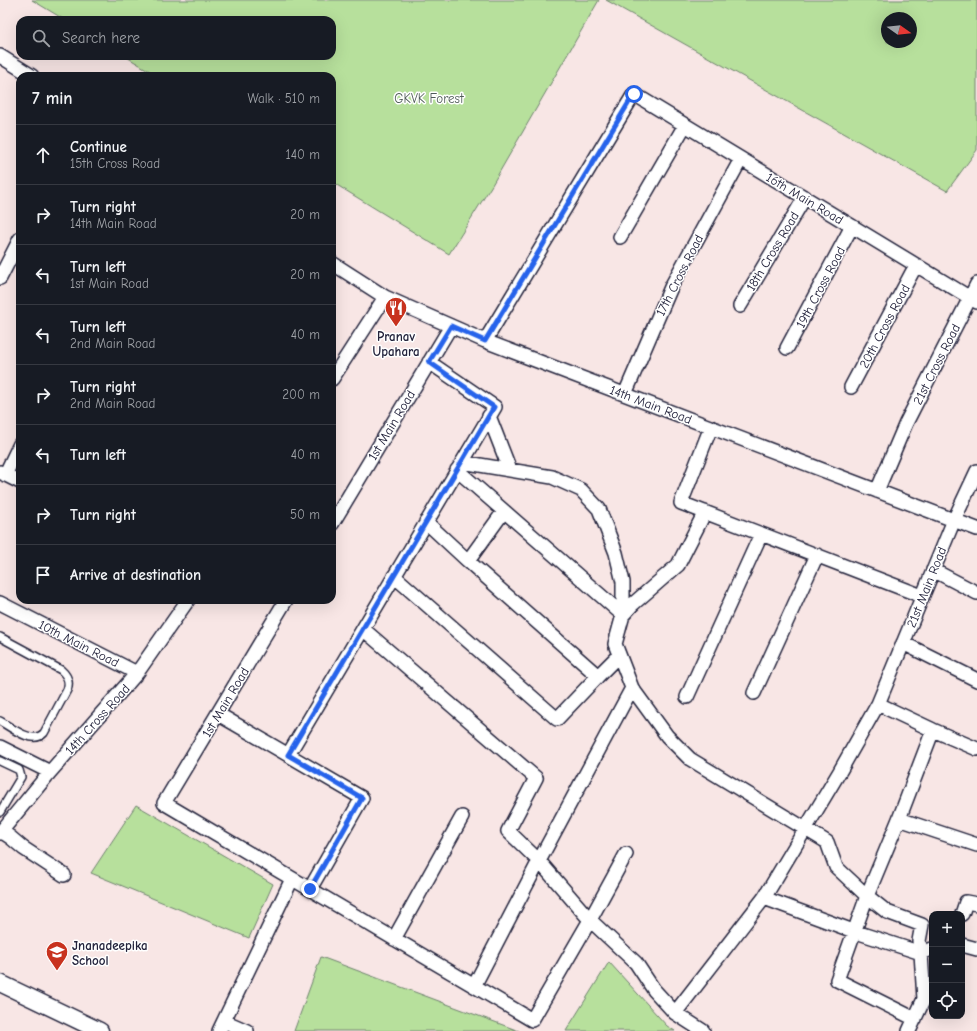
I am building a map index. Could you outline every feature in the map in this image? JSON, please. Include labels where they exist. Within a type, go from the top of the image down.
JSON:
[{"type":"street","points":[[1,58],[25,72]]},
{"type":"street","name":"16th Main Road","points":[[485,341],[634,94],[973,300]]},
{"type":"street","points":[[620,237],[685,125]]},
{"type":"street","name":"17th Cross Road","points":[[625,394],[672,285],[741,159]]},
{"type":"street","name":"18th Cross Road","points":[[740,306],[805,197]]},
{"type":"street","name":"19th Cross Road","points":[[787,348],[852,226]]},
{"type":"street","points":[[0,278],[16,247]]},
{"type":"street","name":"20th Cross Road","points":[[851,388],[916,265]]},
{"type":"street","name":"14th Main Road","points":[[336,266],[386,297],[485,341],[977,529]]},
{"type":"street","name":"21st Cross Road","points":[[878,491],[906,423],[973,300],[977,284]]},
{"type":"street","points":[[336,373],[386,297]]},
{"type":"street","name":"1st Main Road","points":[[336,517],[451,326]]},
{"type":"street","points":[[288,755],[494,407],[429,362]]},
{"type":"street","points":[[489,416],[510,470]]},
{"type":"street","points":[[711,427],[682,503],[922,596]]},
{"type":"street","points":[[16,451],[2,474],[16,480]]},
{"type":"street","points":[[459,466],[510,470],[552,477],[581,490],[599,509],[616,553],[624,582],[623,615],[615,644],[632,688],[667,736],[690,759],[827,842],[836,867],[867,896],[887,912],[922,925],[919,941],[927,951],[924,999],[909,1031]]},
{"type":"street","points":[[459,466],[504,511],[623,615]]},
{"type":"street","name":"21st Main Road","points":[[675,1013],[764,898],[878,704],[954,520],[977,471]]},
{"type":"street","points":[[468,561],[504,511]]},
{"type":"street","points":[[623,615],[633,604],[678,565],[705,512]]},
{"type":"street","points":[[426,522],[598,676]]},
{"type":"street","points":[[687,697],[762,534]]},
{"type":"street","points":[[754,693],[817,555]]},
{"type":"street","points":[[933,570],[977,592]]},
{"type":"street","points":[[394,576],[558,719],[619,654]]},
{"type":"street","name":"10th Main Road","points":[[0,602],[137,673]]},
{"type":"street","name":"14th Cross Road","points":[[1,832],[50,772],[137,673],[185,604]]},
{"type":"street","name":"1st Main Road","points":[[284,604],[164,803],[292,879]]},
{"type":"street","points":[[363,629],[536,778],[508,831],[539,862],[590,920],[636,963],[654,990],[675,1013],[704,1031]]},
{"type":"street","points":[[903,643],[977,680]]},
{"type":"street","points":[[474,986],[632,688]]},
{"type":"street","points":[[878,704],[977,749]]},
{"type":"street","points":[[218,714],[362,798],[310,889]]},
{"type":"street","points":[[915,1019],[837,980],[856,932],[867,896],[933,730]]},
{"type":"street","points":[[0,752],[50,772]]},
{"type":"street","points":[[394,939],[462,817]]},
{"type":"street","points":[[899,818],[977,845]]},
{"type":"street","points":[[1,832],[64,875]]},
{"type":"street","points":[[248,1031],[221,1026],[292,879],[532,1020],[626,854]]},
{"type":"street","points":[[764,898],[856,932],[927,951]]},
{"type":"street","points":[[963,911],[966,902],[977,904]]},
{"type":"street","points":[[965,946],[977,949]]},
{"type":"street","points":[[0,983],[100,1031]]},
{"type":"lane","points":[[0,637],[61,670],[67,676],[69,685],[44,733],[40,737],[31,738],[0,721]]},
{"type":"lane","points":[[0,752],[19,770],[21,777],[0,812]]},
{"type":"green space","name":"GKVK Forest","points":[[32,0],[599,0],[492,185],[449,254],[336,184],[336,72],[151,72],[132,60],[336,60],[336,16],[58,16]]},
{"type":"green space","points":[[606,0],[977,0],[977,150],[947,191]]},
{"type":"green space","points":[[136,805],[273,884],[249,938],[91,873]]},
{"type":"green space","points":[[321,957],[519,1031],[294,1031]]},
{"type":"green space","points":[[609,962],[667,1026],[675,1031],[566,1031]]},
{"type":"place","name":"Pranav Upahara","points":[[396,328]]},
{"type":"place","name":"Jnanadeepika School","points":[[57,972]]},
{"type":"route","points":[[310,889],[362,798],[288,755],[494,407],[429,362],[451,326],[485,341],[634,94]]}]
